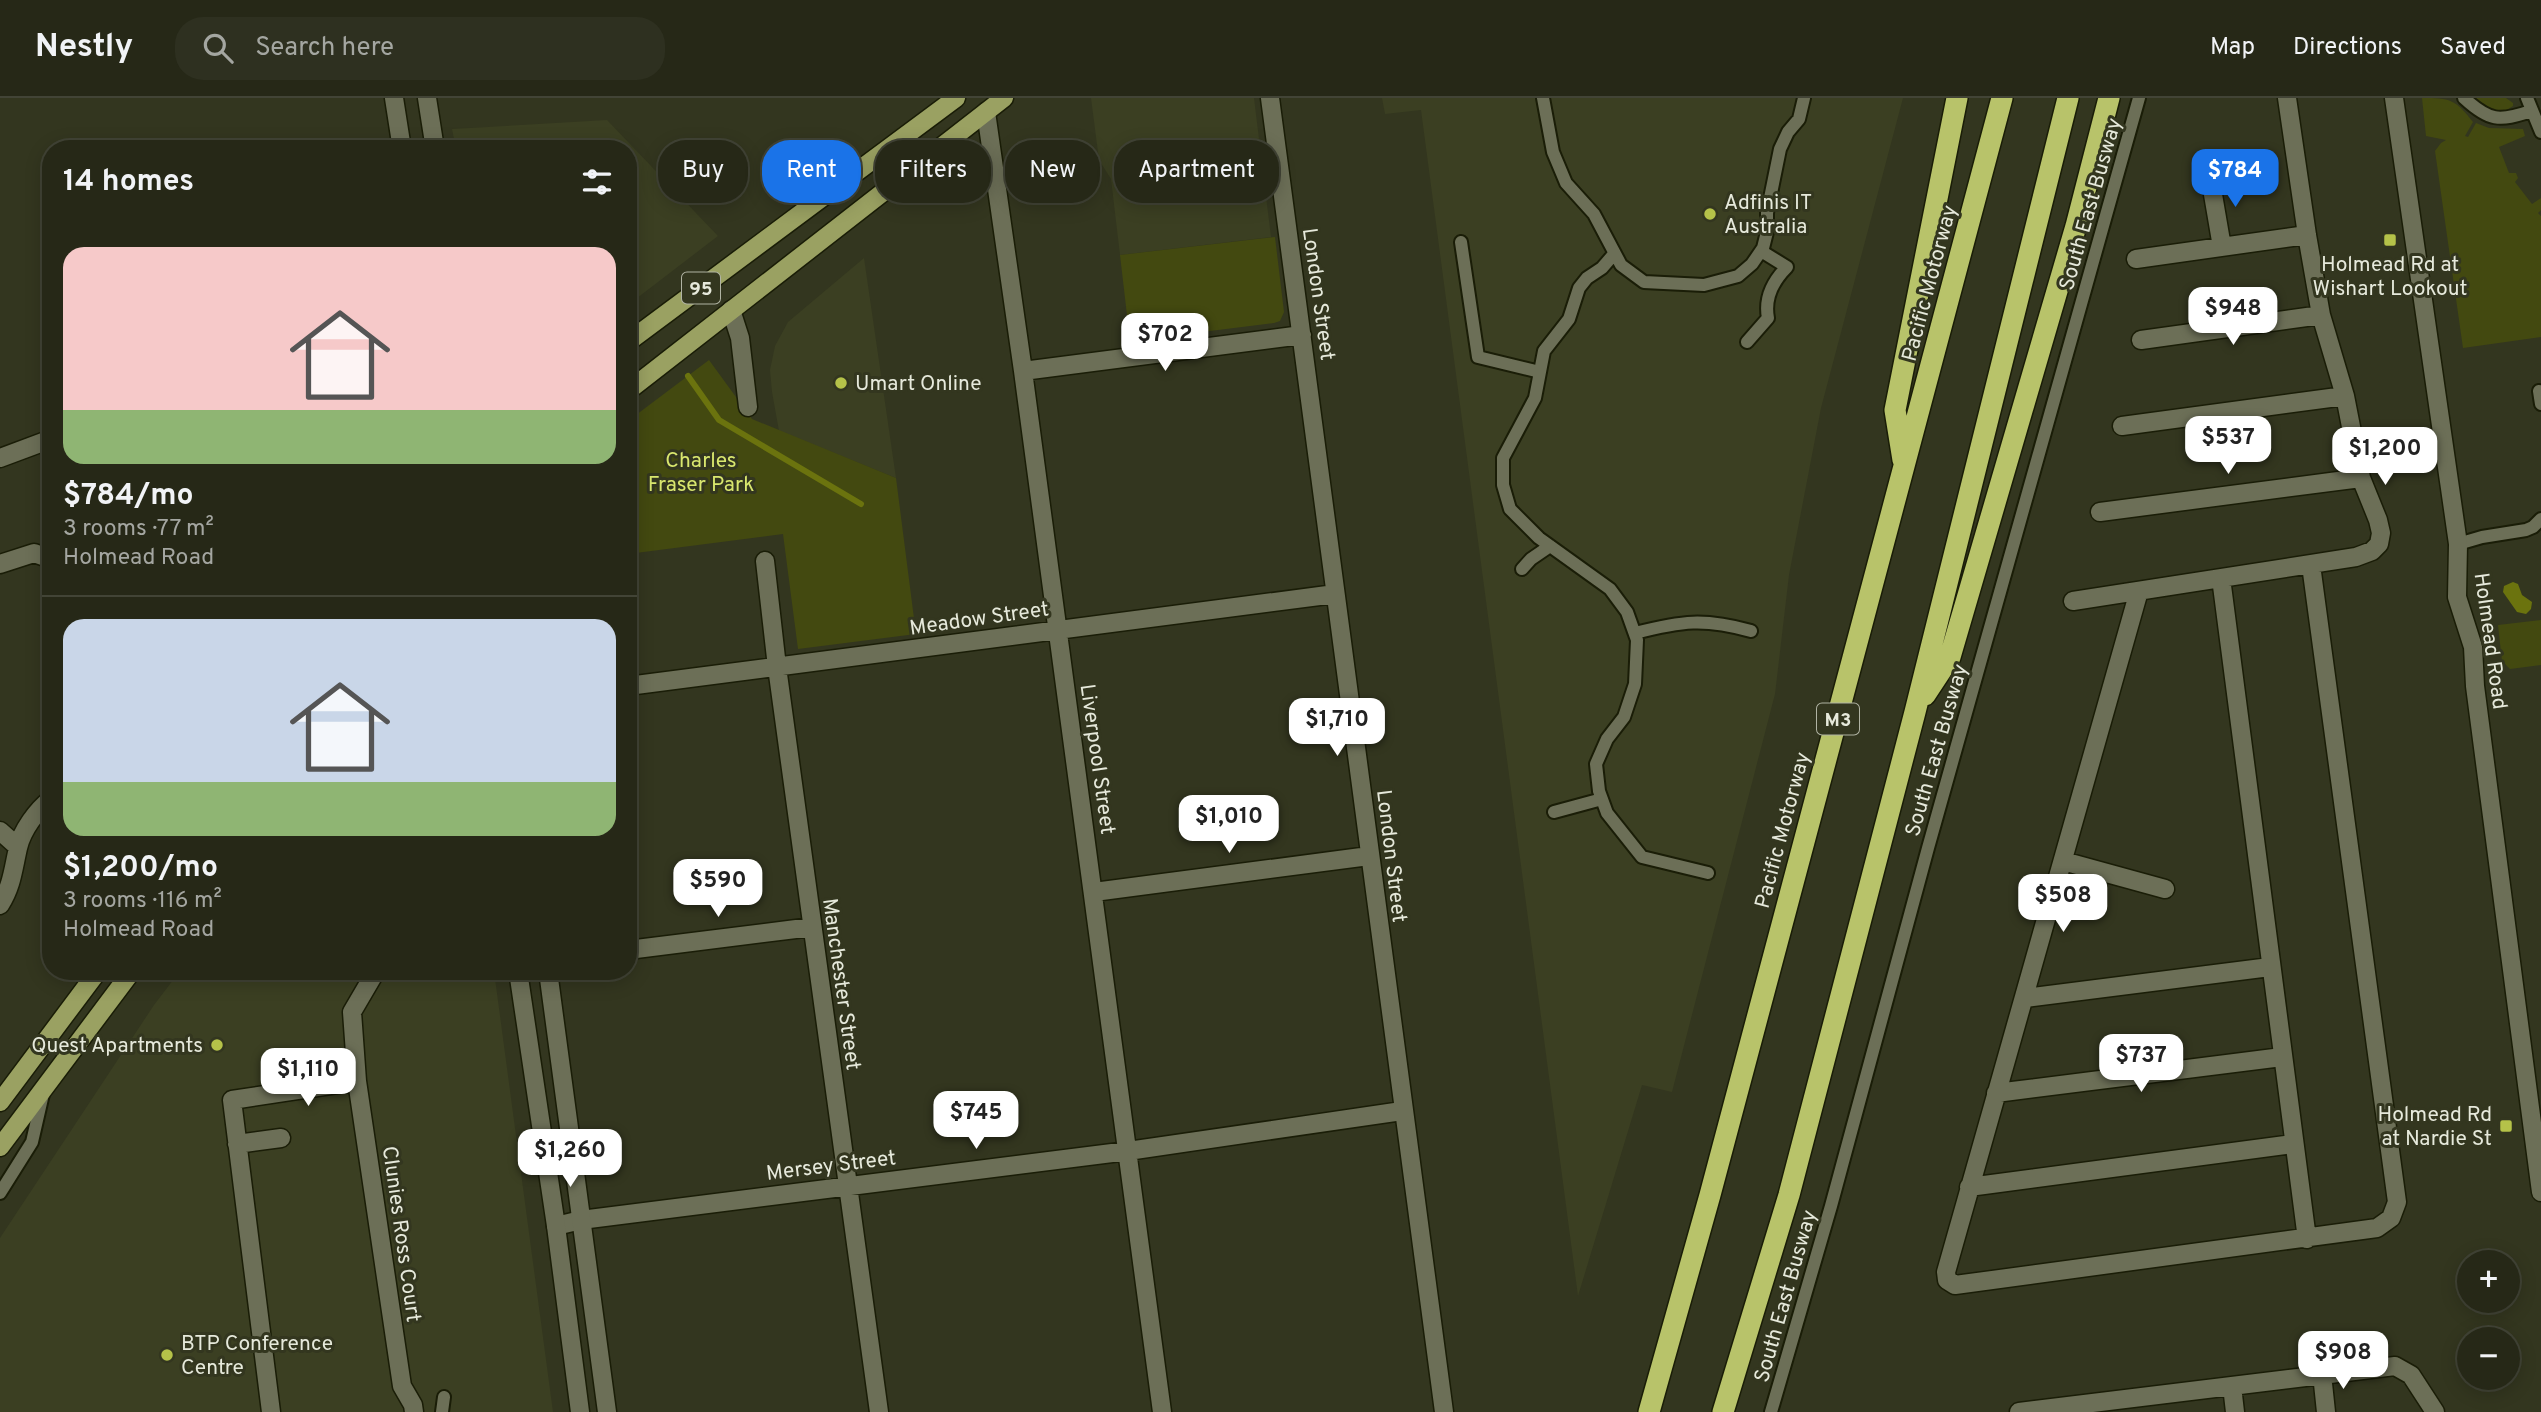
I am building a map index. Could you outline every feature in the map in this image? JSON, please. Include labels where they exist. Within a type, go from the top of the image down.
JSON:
[{"type":"highway","points":[[1905,468],[1895,410],[1957,98]]},
{"type":"highway","name":"Pacific Motorway","points":[[1649,1412],[1710,1195],[2002,98]]},
{"type":"highway","points":[[1723,1412],[1789,1195],[1915,712],[2067,98]]},
{"type":"highway","points":[[1915,712],[1950,657],[2076,226],[2109,98]]},
{"type":"main road","name":"95","points":[[637,335],[956,98]]},
{"type":"main road","name":"95","points":[[637,384],[1004,98]]},
{"type":"main road","points":[[0,1102],[91,980]]},
{"type":"main road","points":[[0,1147],[125,980]]},
{"type":"street","points":[[394,98],[401,140]]},
{"type":"street","points":[[427,98],[434,140]]},
{"type":"street","name":"London Street","points":[[1270,98],[1402,1111],[1444,1412]]},
{"type":"street","points":[[2073,601],[2356,557],[2372,551],[2379,544],[2381,533],[2378,520],[2361,478],[2345,396],[2321,315],[2306,235],[2287,98]]},
{"type":"street","name":"Holmead Road","points":[[2394,98],[2458,544],[2457,597],[2473,647],[2475,686],[2541,1192]]},
{"type":"street","name":"Liverpool Street","points":[[986,112],[1094,892],[1162,1412]]},
{"type":"street","points":[[2210,177],[2222,247]]},
{"type":"street","points":[[2136,259],[2306,235]]},
{"type":"street","points":[[731,310],[740,338],[748,407]]},
{"type":"street","points":[[2141,340],[2321,315]]},
{"type":"street","points":[[1023,371],[1302,335]]},
{"type":"street","points":[[2122,426],[2345,396]]},
{"type":"street","points":[[0,458],[42,442]]},
{"type":"street","points":[[2100,512],[2361,478]]},
{"type":"street","points":[[0,564],[34,553],[42,556]]},
{"type":"street","name":"Manchester Street","points":[[765,561],[878,1412]]},
{"type":"street","points":[[2139,591],[1946,1272],[1947,1280],[1955,1285],[2307,1239],[2377,1228],[2391,1218],[2397,1202],[2311,565]]},
{"type":"street","points":[[2221,578],[2307,1239]]},
{"type":"street","name":"Meadow Street","points":[[637,685],[1335,594]]},
{"type":"street","points":[[0,905],[10,890],[18,847],[42,806]]},
{"type":"street","points":[[0,831],[18,847]]},
{"type":"street","points":[[1094,892],[1369,856]]},
{"type":"street","points":[[2063,861],[2165,889]]},
{"type":"street","points":[[637,949],[812,927]]},
{"type":"street","points":[[2025,998],[2270,967]]},
{"type":"street","name":"Clunies Ross Court","points":[[371,980],[352,1012],[357,1081],[402,1386],[414,1412]]},
{"type":"street","points":[[519,980],[580,1412]]},
{"type":"street","points":[[549,980],[607,1412]]},
{"type":"street","points":[[1996,1093],[2282,1057]]},
{"type":"street","points":[[271,1412],[232,1100],[357,1081]]},
{"type":"street","name":"Mersey Street","points":[[556,1226],[582,1220],[1128,1151],[1402,1111]]},
{"type":"street","points":[[237,1144],[281,1138]]},
{"type":"street","points":[[1969,1187],[2293,1144]]},
{"type":"street","points":[[2019,1412],[2139,1405],[2232,1386],[2395,1366],[2411,1375],[2435,1412]]},
{"type":"street","points":[[2322,1374],[2326,1412]]},
{"type":"street","points":[[2232,1386],[2235,1412]]},
{"type":"lane","points":[[1543,98],[1553,152],[1566,183],[1594,214],[1621,265],[1644,282],[1704,285],[1738,276],[1752,264],[1761,251],[1767,232],[1767,214],[1780,149],[1788,132],[1799,119],[1804,98]]},
{"type":"lane","name":"South East Busway","points":[[1771,1412],[1831,1206],[1928,848],[2139,98]]},
{"type":"lane","points":[[2464,98],[2482,114],[2496,119],[2531,111]]},
{"type":"lane","points":[[2527,98],[2541,132]]},
{"type":"lane","points":[[1461,242],[1478,357],[1540,372]]},
{"type":"lane","points":[[1747,342],[1768,317],[1766,308],[1770,290],[1778,275],[1787,267],[1761,251]]},
{"type":"lane","points":[[1614,254],[1579,288],[1569,319],[1544,351],[1535,398],[1503,458],[1503,485],[1510,509],[1550,546],[1610,589],[1627,612],[1635,633],[1635,684],[1624,717],[1607,739],[1596,764],[1607,813],[1642,857],[1708,873]]},
{"type":"lane","points":[[2458,544],[2526,530],[2541,519]]},
{"type":"lane","points":[[1522,569],[1550,546]]},
{"type":"lane","points":[[1635,633],[1677,622],[1700,621],[1724,623],[1751,631]]},
{"type":"lane","points":[[1555,812],[1602,799]]},
{"type":"lane","points":[[0,1193],[32,1142],[45,1087]]},
{"type":"lane","points":[[442,1412],[444,1396]]},
{"type":"shaded area","points":[[1091,98],[1254,98],[1259,140],[1114,140],[1114,203],[1267,203],[1271,237],[1120,255],[1111,179],[1100,162],[1100,140],[1096,140]]},
{"type":"shaded area","points":[[1382,98],[1903,98],[1821,408],[1789,575],[1775,694],[1672,1092],[1642,1085],[1578,1296],[1421,110],[1385,114]]},
{"type":"shaded area","points":[[607,120],[626,140],[454,140],[452,129]]},
{"type":"shaded area","points":[[637,151],[658,173],[658,203],[686,203],[718,236],[637,298]]},
{"type":"shaded area","points":[[864,258],[896,478],[779,431],[772,392],[770,370],[775,346],[788,322]]},
{"type":"shaded area","points":[[2513,582],[2518,584],[2522,595],[2532,602],[2531,609],[2526,614],[2517,612],[2503,592],[2504,586]]},
{"type":"shaded area","points":[[173,980],[495,980],[553,1412],[0,1412],[0,1238]]},
{"type":"green space","points":[[2422,98],[2446,100],[2456,104],[2473,122],[2465,136],[2468,137],[2476,123],[2489,128],[2523,129],[2525,136],[2499,147],[2509,173],[2516,173],[2518,178],[2515,182],[2532,204],[2541,198],[2541,210],[2538,213],[2541,216],[2541,337],[2463,348],[2435,151],[2446,140],[2426,136]]},
{"type":"green space","points":[[2474,98],[2506,98],[2513,106],[2502,113],[2483,108]]},
{"type":"green space","points":[[1275,237],[1284,312],[1280,321],[1130,341],[1120,255]]},
{"type":"green space","name":"Charles Fraser Park","points":[[709,360],[752,419],[896,478],[916,634],[798,649],[783,534],[637,553],[637,414]]},
{"type":"green space","points":[[2541,620],[2541,665],[2510,669],[2502,661],[2498,625]]},
{"type":"waterway","points":[[688,376],[719,420],[861,504]]},
{"type":"place","name":"Adfinis IT Australia","points":[[1710,214]]},
{"type":"place","name":"Holmead Rd at Wishart Lookout","points":[[2390,240]]},
{"type":"place","name":"Umart Online","points":[[841,383]]},
{"type":"place","name":"Quest Apartments","points":[[217,1045]]},
{"type":"place","name":"Holmead Rd at Nardie St","points":[[2506,1126]]},
{"type":"place","name":"BTP Conference Centre","points":[[167,1355]]}]
